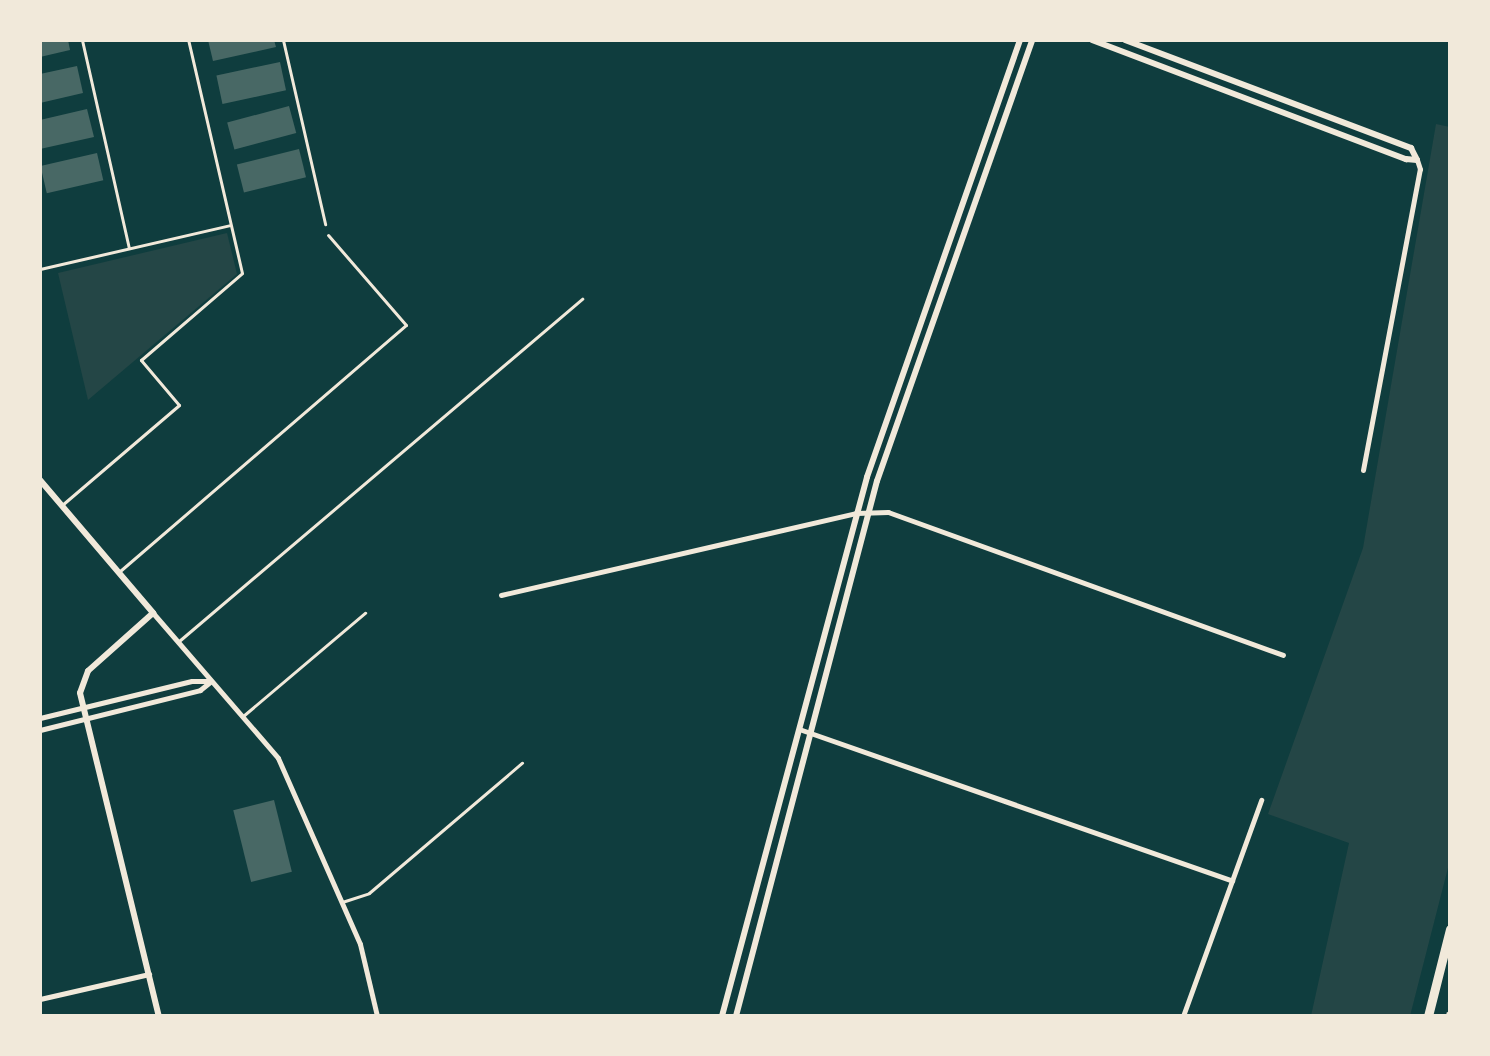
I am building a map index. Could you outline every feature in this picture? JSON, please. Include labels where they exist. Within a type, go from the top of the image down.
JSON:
[{"type":"highway","points":[[1428,1016],[1450,929]]},
{"type":"street","points":[[722,1016],[856,513],[1020,40]]},
{"type":"street","points":[[736,1016],[869,512],[1032,40]]},
{"type":"street","points":[[1092,40],[1406,159],[1417,160]]},
{"type":"street","points":[[1125,40],[1411,148],[1420,169],[1363,470]]},
{"type":"street","points":[[40,480],[278,758],[360,944],[377,1016]]},
{"type":"street","points":[[501,595],[856,513],[898,514],[1283,655]]},
{"type":"street","points":[[153,613],[84,676],[80,693],[159,1016]]},
{"type":"street","points":[[40,718],[192,681],[211,681]]},
{"type":"street","points":[[40,730],[200,690],[211,681]]},
{"type":"street","points":[[798,729],[1232,881]]},
{"type":"street","points":[[1183,1016],[1261,800]]},
{"type":"street","points":[[40,999],[149,974]]},
{"type":"lane","points":[[82,40],[129,248]]},
{"type":"lane","points":[[62,505],[179,405],[141,360],[242,273],[188,40]]},
{"type":"lane","points":[[283,40],[325,224]]},
{"type":"lane","points":[[40,269],[230,225]]},
{"type":"lane","points":[[119,573],[406,325],[328,235]]},
{"type":"lane","points":[[178,643],[582,299]]},
{"type":"lane","points":[[242,717],[365,613]]},
{"type":"lane","points":[[342,902],[369,893],[522,763]]},
{"type":"shaded area","points":[[1436,124],[1450,127],[1450,860],[1410,1016],[1311,1016],[1349,843],[1268,814],[1363,548]]},
{"type":"shaded area","points":[[227,233],[237,274],[88,400],[58,273]]},
{"type":"building","points":[[40,40],[68,40],[70,50],[40,57]]},
{"type":"building","points":[[208,40],[274,40],[276,47],[213,61]]},
{"type":"building","points":[[280,62],[286,90],[222,104],[216,76]]},
{"type":"building","points":[[77,66],[83,93],[40,103],[40,74]]},
{"type":"building","points":[[289,106],[296,133],[234,150],[227,123]]},
{"type":"building","points":[[87,109],[94,137],[40,149],[40,120]]},
{"type":"building","points":[[299,149],[306,177],[244,193],[237,164]]},
{"type":"building","points":[[97,153],[103,180],[47,193],[40,166]]},
{"type":"building","points":[[274,800],[292,872],[251,882],[233,810]]}]
